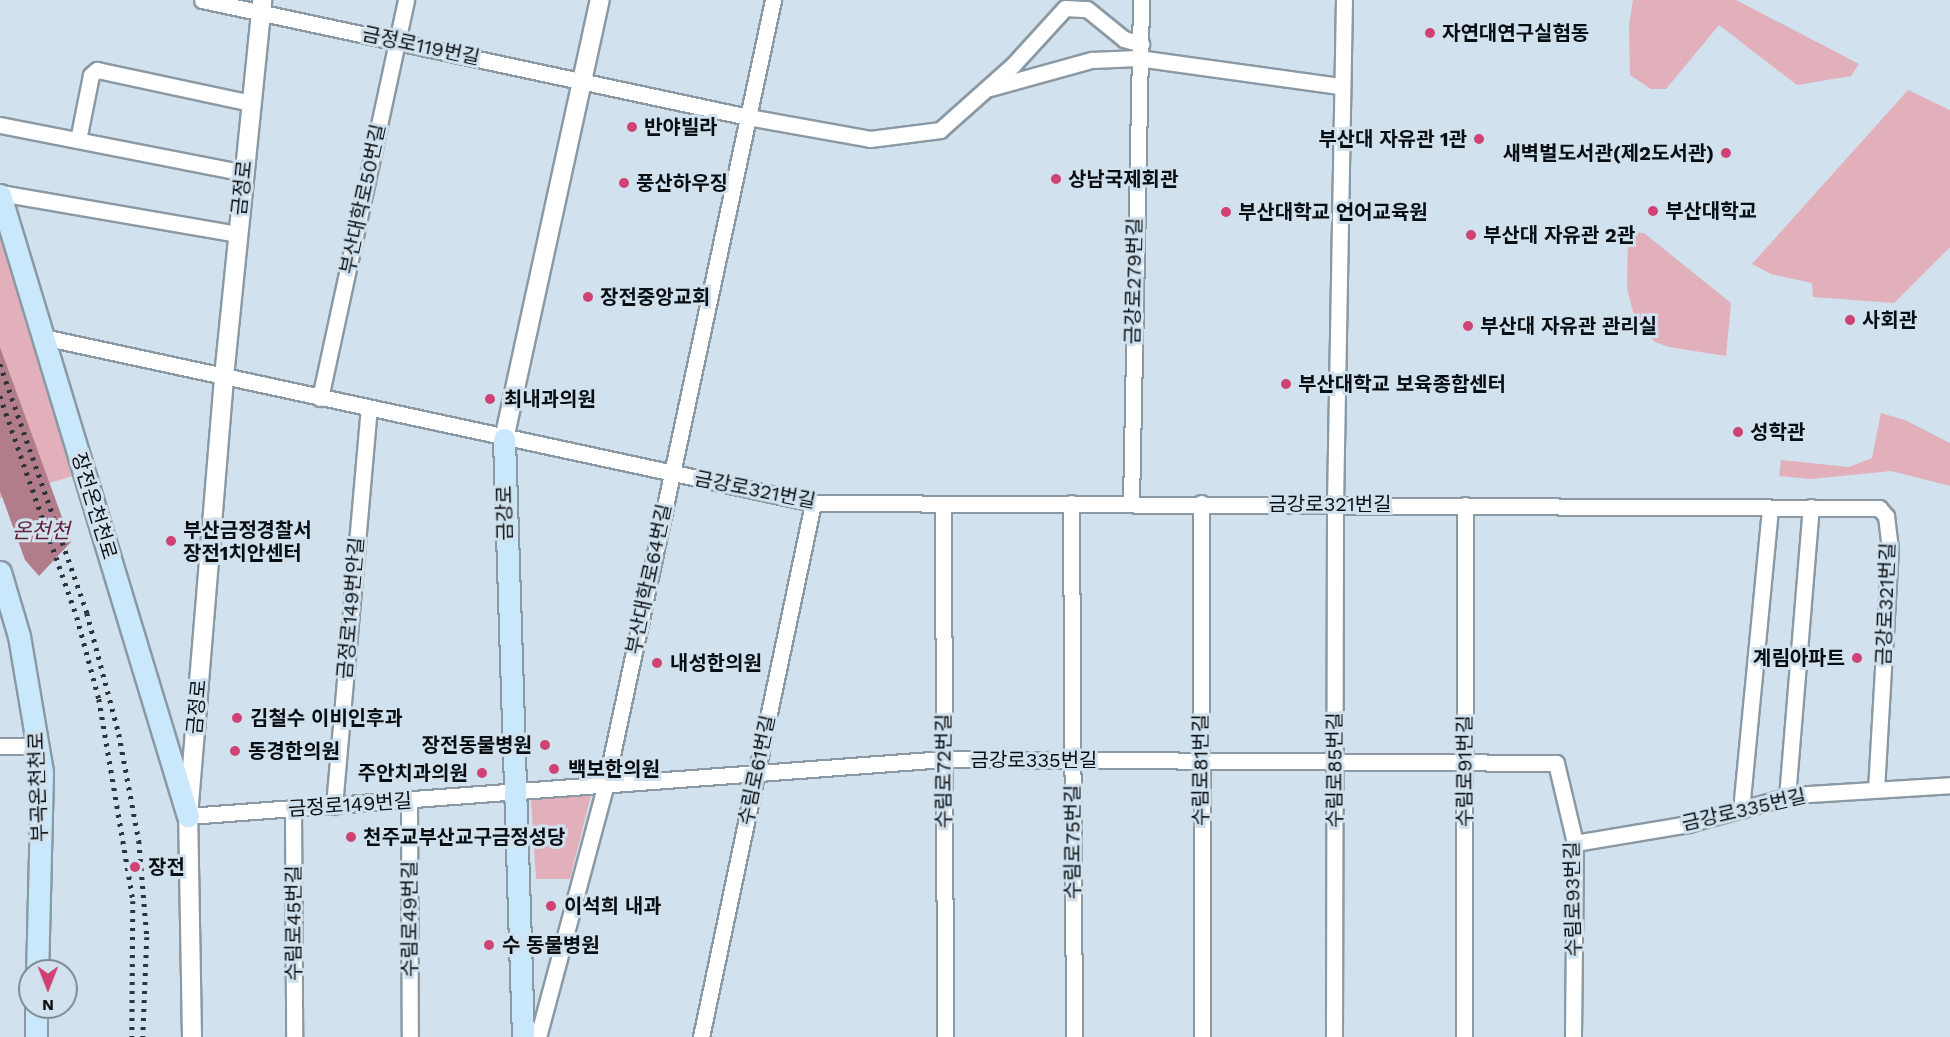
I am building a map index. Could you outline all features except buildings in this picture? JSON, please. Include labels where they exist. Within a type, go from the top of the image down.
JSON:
[{"type":"main road","name":"장전온천천로","points":[[0,194],[188,816]]},
{"type":"main road","name":"금강로","points":[[504,439],[512,794],[523,1037]]},
{"type":"main road","name":"부곡온천천로","points":[[0,572],[19,636],[42,772],[37,959]]},
{"type":"main road","points":[[36,1019],[36,1037]]},
{"type":"street","name":"금정로119번길","points":[[202,0],[261,6],[582,82]]},
{"type":"street","name":"부산대학로50번길","points":[[320,398],[406,0]]},
{"type":"street","name":"금강로","points":[[504,439],[600,0]]},
{"type":"street","name":"부산대학로64번길","points":[[538,1037],[606,783],[773,0]]},
{"type":"street","name":"금강로279번길","points":[[1131,503],[1141,0]]},
{"type":"street","points":[[1335,504],[1344,0]]},
{"type":"street","name":"금정로","points":[[192,1037],[188,816],[224,377],[261,6]]},
{"type":"street","points":[[582,82],[748,117],[870,139],[940,130],[988,89],[1065,8],[1087,9],[1139,51]]},
{"type":"street","points":[[988,89],[1092,60],[1139,51],[1341,86]]},
{"type":"street","points":[[78,140],[91,75],[97,70],[251,103]]},
{"type":"street","points":[[0,124],[244,173]]},
{"type":"street","points":[[0,194],[238,234]]},
{"type":"street","points":[[43,337],[504,439]]},
{"type":"street","name":"금정로149번안길","points":[[334,806],[369,409]]},
{"type":"street","name":"금강로321번길","points":[[504,439],[813,503],[942,505],[1201,503],[1770,508],[1866,506],[1879,508],[1886,516],[1890,547],[1876,788]]},
{"type":"street","name":"수림로61번길","points":[[701,1037],[813,503]]},
{"type":"street","name":"수림로75번길","points":[[1071,503],[1074,1037]]},
{"type":"street","name":"수림로81번길","points":[[1201,503],[1202,1037]]},
{"type":"street","name":"수림로85번길","points":[[1334,1037],[1335,504]]},
{"type":"street","name":"수림로72번길","points":[[942,505],[945,1037]]},
{"type":"street","name":"수림로91번길","points":[[1464,1037],[1465,505]]},
{"type":"street","points":[[1787,797],[1811,507]]},
{"type":"street","points":[[1742,810],[1770,508]]},
{"type":"street","points":[[0,746],[39,746]]},
{"type":"street","name":"금강로335번길","points":[[512,794],[606,783],[944,759],[1556,763]]},
{"type":"street","name":"수림로93번길","points":[[1556,763],[1575,843],[1573,1037]]},
{"type":"street","name":"금강로335번길","points":[[1575,843],[1688,824],[1787,797],[1876,788],[1950,785]]},
{"type":"street","name":"금정로149번길","points":[[188,816],[512,794]]},
{"type":"street","name":"수림로49번길","points":[[409,801],[410,1037]]},
{"type":"street","name":"수림로45번길","points":[[293,809],[294,1037]]},
{"type":"shaded area","points":[[1633,0],[1736,0],[1859,64],[1851,76],[1797,85],[1719,25],[1666,89],[1651,89],[1630,75],[1629,25]]},
{"type":"shaded area","points":[[1908,90],[1950,110],[1950,247],[1894,303],[1813,297],[1812,283],[1771,274],[1752,264]]},
{"type":"shaded area","points":[[0,222],[76,475],[0,498]]},
{"type":"shaded area","points":[[1628,232],[1644,233],[1731,303],[1726,356],[1669,347],[1655,342],[1643,329],[1633,312],[1627,288]]},
{"type":"shaded area","points":[[1881,413],[1905,420],[1950,443],[1950,486],[1891,471],[1811,479],[1779,476],[1781,460],[1849,467],[1872,458]]},
{"type":"shaded area","points":[[591,795],[570,879],[536,879],[531,800]]},
{"type":"water","name":"온천천","points":[[0,347],[71,542],[39,576],[25,560],[0,491]]},
{"type":"railway","points":[[0,364],[87,613],[119,734],[139,841],[147,937],[143,1037]]},
{"type":"railway","points":[[0,396],[77,617],[99,699],[133,901],[132,1037]]},
{"type":"place","name":"자연대연구실험동","points":[[1430,33]]},
{"type":"place","name":"반야빌라","points":[[632,127]]},
{"type":"place","name":"부산대 자유관 1관","points":[[1479,139]]},
{"type":"place","name":"새벽벌도서관(제2도서관)","points":[[1726,153]]},
{"type":"place","name":"상남국제회관","points":[[1056,179]]},
{"type":"place","name":"풍산하우징","points":[[624,183]]},
{"type":"place","name":"부산대학교","points":[[1653,211]]},
{"type":"place","name":"부산대학교 언어교육원","points":[[1226,212]]},
{"type":"place","name":"부산대 자유관 2관","points":[[1471,235]]},
{"type":"place","name":"장전중앙교회","points":[[588,297]]},
{"type":"place","name":"사회관","points":[[1850,320]]},
{"type":"place","name":"부산대 자유관 관리실","points":[[1468,326]]},
{"type":"place","name":"부산대학교 보육종합센터","points":[[1286,384]]},
{"type":"place","name":"최내과의원","points":[[490,399]]},
{"type":"place","name":"성학관","points":[[1738,432]]},
{"type":"place","name":"부산금정경찰서 장전1치안센터","points":[[171,541]]},
{"type":"place","name":"계림아파트","points":[[1857,658]]},
{"type":"place","name":"내성한의원","points":[[657,663]]},
{"type":"place","name":"김철수 이비인후과","points":[[237,718]]},
{"type":"place","name":"장전동물병원","points":[[545,745]]},
{"type":"place","name":"동경한의원","points":[[235,751]]},
{"type":"place","name":"백보한의원","points":[[554,769]]},
{"type":"place","name":"주안치과의원","points":[[482,773]]},
{"type":"place","name":"천주교부산교구금정성당","points":[[351,837]]},
{"type":"place","name":"장전","points":[[135,867]]},
{"type":"place","name":"이석희 내과","points":[[551,906]]},
{"type":"place","name":"수 동물병원","points":[[489,945]]}]
